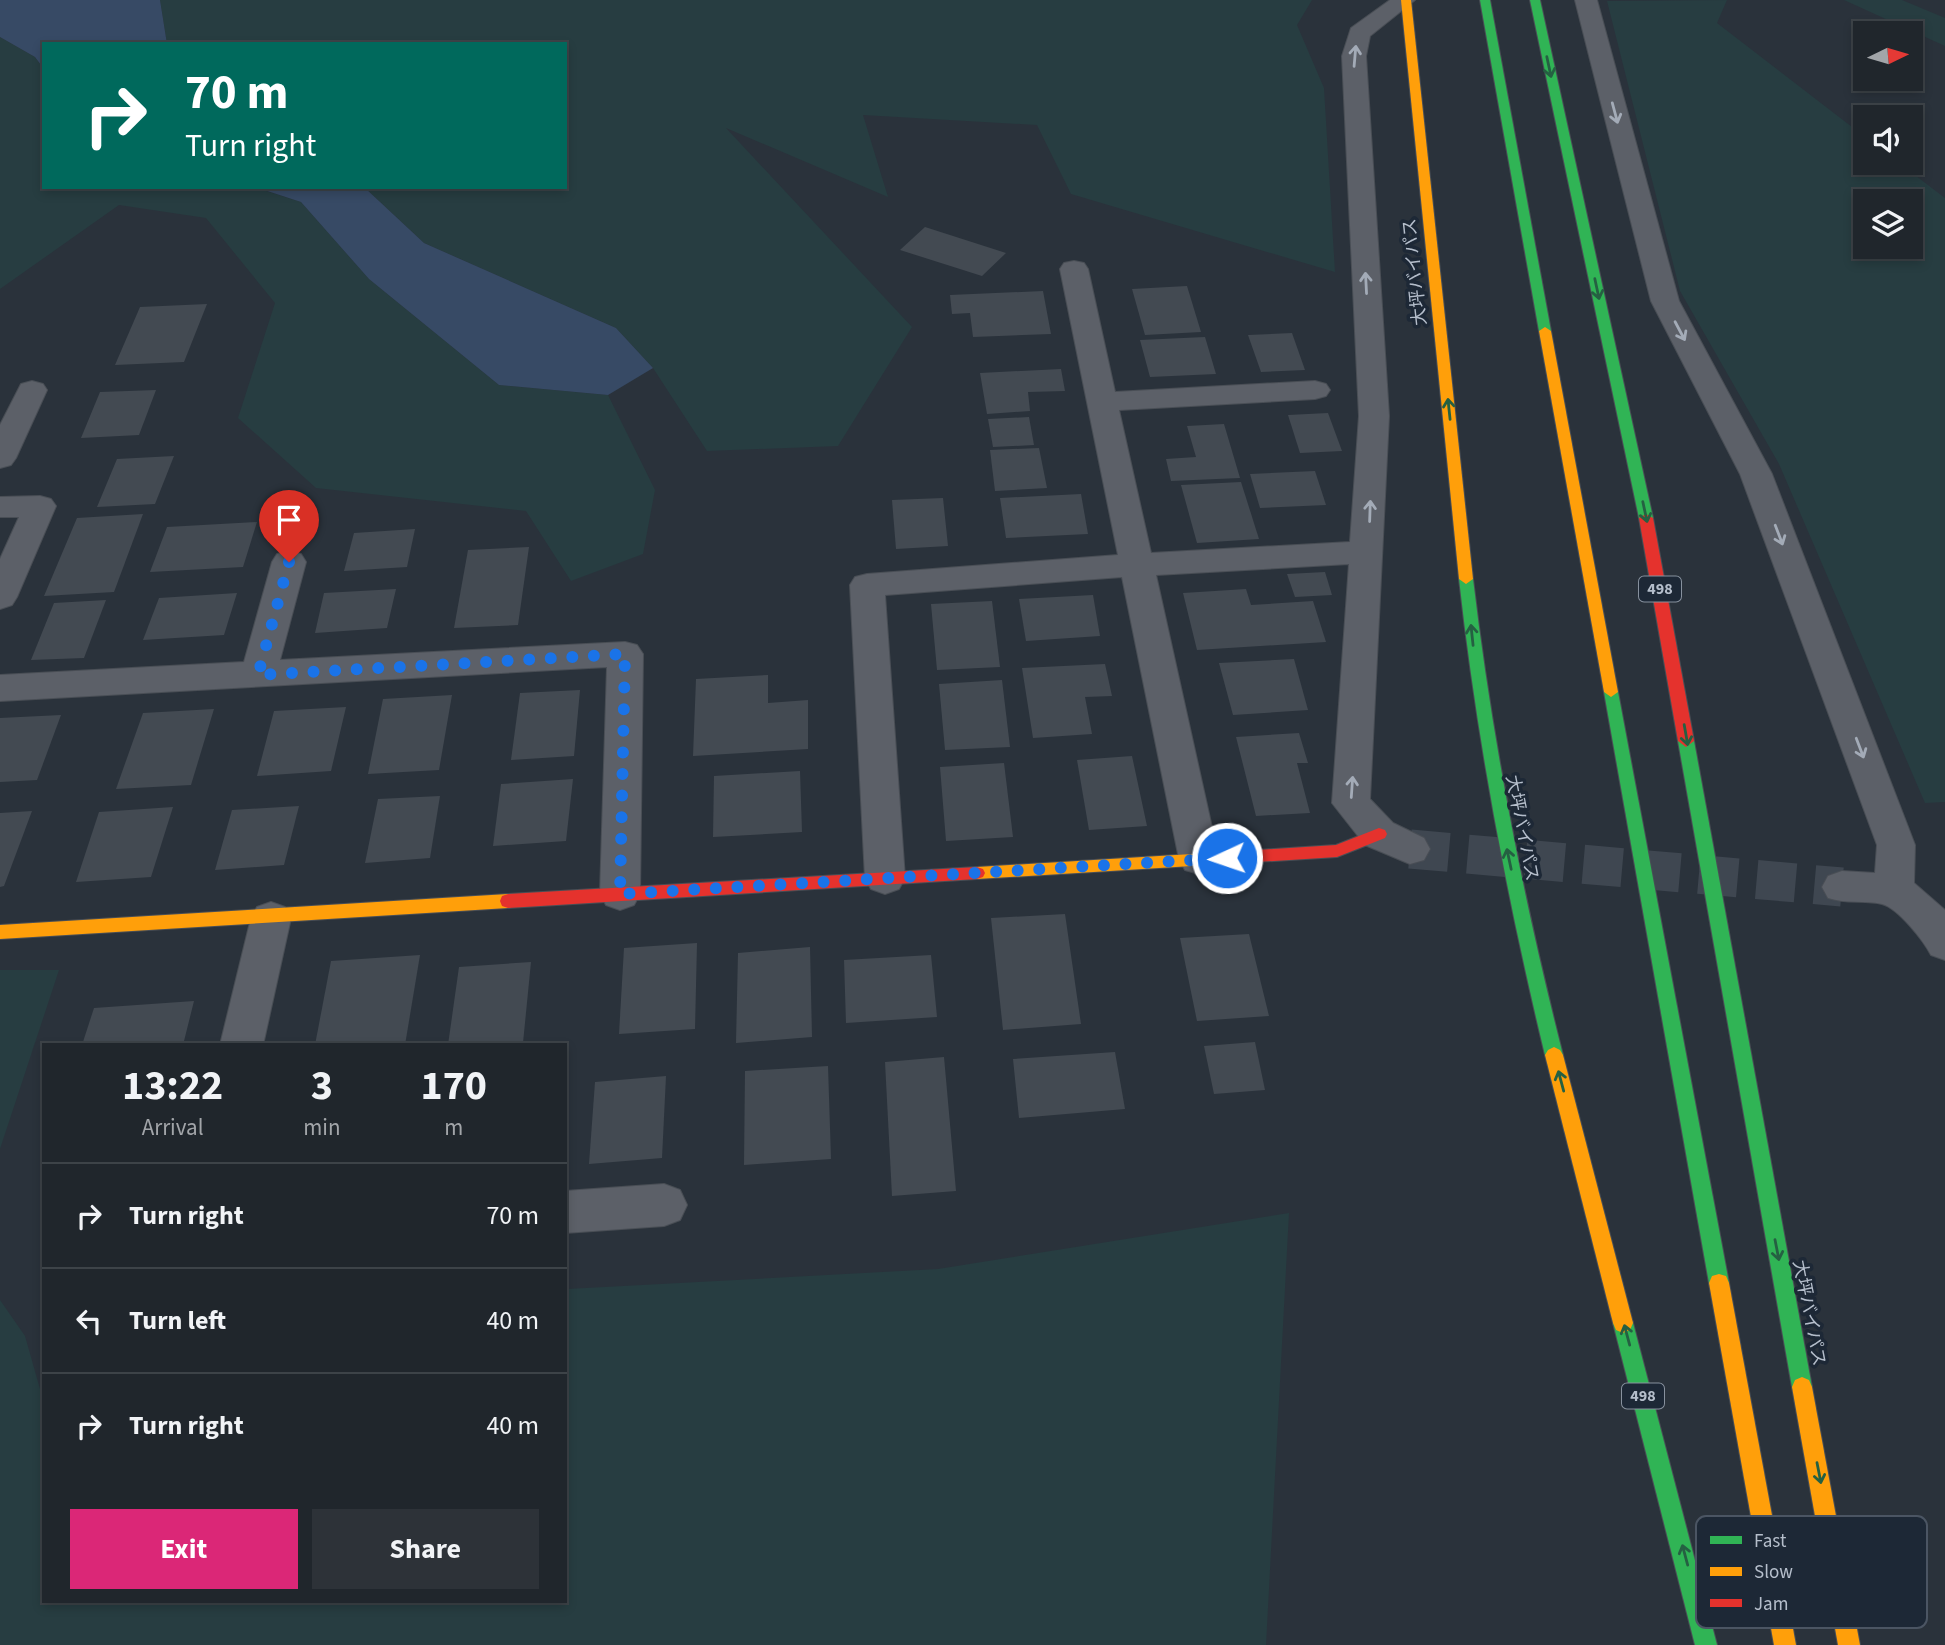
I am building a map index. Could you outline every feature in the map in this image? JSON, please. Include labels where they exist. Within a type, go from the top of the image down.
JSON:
[{"type":"main road","name":"大坪バイパス","points":[[1405,0],[1474,647],[1494,787],[1530,959],[1696,1606]]},
{"type":"main road","points":[[1485,0],[1761,1516]]},
{"type":"main road","name":"大坪バイパス","points":[[1535,0],[1654,557],[1825,1516]]},
{"type":"main road","points":[[0,932],[271,918],[1337,851],[1379,834]]},
{"type":"main road","name":"大坪バイパス","points":[[1702,1628],[1706,1645]]},
{"type":"street","points":[[1405,0],[1359,33],[1354,56],[1374,416],[1351,803],[1379,834],[1410,849]]},
{"type":"street","points":[[1586,0],[1665,301],[1756,474],[1896,845],[1894,889]]},
{"type":"street","points":[[1074,269],[1199,859]]},
{"type":"street","points":[[0,458],[32,390]]},
{"type":"street","points":[[1103,402],[1315,390]]},
{"type":"street","points":[[0,507],[40,506],[0,597]]},
{"type":"street","points":[[885,878],[867,585],[1135,565],[1368,552]]},
{"type":"street","points":[[258,675],[289,562]]},
{"type":"street","points":[[0,688],[625,654],[620,894]]},
{"type":"street","points":[[1842,887],[1894,889],[1938,928],[1945,943]]},
{"type":"street","points":[[241,1043],[271,918]]},
{"type":"street","points":[[567,1212],[664,1205]]},
{"type":"green space","points":[[160,0],[1312,0],[1297,25],[1324,88],[1335,272],[1071,194],[1037,125],[863,115],[888,197],[726,128],[912,327],[838,446],[707,451],[653,368],[616,328],[424,243],[366,189],[567,189],[567,42],[167,42]]},
{"type":"green space","points":[[1727,0],[1717,23],[1853,128],[1853,175],[1915,175],[1945,198],[1945,802],[1925,803],[1779,464],[1680,291],[1607,1]]},
{"type":"green space","points":[[1844,0],[1902,0],[1945,18],[1945,46],[1923,36],[1923,21],[1890,21]]},
{"type":"green space","points":[[0,37],[35,57],[42,66],[42,189],[260,189],[301,202],[369,279],[499,385],[608,395],[655,490],[643,554],[571,581],[526,511],[316,488],[238,418],[275,303],[206,218],[119,205],[0,289]]},
{"type":"green space","points":[[0,970],[59,970],[0,1149]]},
{"type":"green space","points":[[1289,1213],[1266,1645],[0,1645],[0,1300],[25,1336],[42,1396],[42,1603],[567,1603],[567,1289],[938,1269]]},
{"type":"water","points":[[0,0],[160,0],[167,42],[42,42],[42,66],[35,57],[0,37]]},
{"type":"water","points":[[261,189],[366,189],[424,243],[616,328],[653,368],[608,395],[499,385],[369,279],[301,202]]},
{"type":"building","points":[[925,227],[1006,253],[982,276],[900,250]]},
{"type":"building","points":[[1187,286],[1201,332],[1145,335],[1132,289]]},
{"type":"building","points":[[1043,291],[1051,334],[973,337],[970,313],[952,314],[950,295]]},
{"type":"building","points":[[207,304],[184,362],[115,365],[140,307]]},
{"type":"building","points":[[1292,333],[1305,370],[1261,372],[1248,335]]},
{"type":"building","points":[[1205,337],[1216,374],[1150,377],[1140,340]]},
{"type":"building","points":[[1061,369],[1065,391],[1028,392],[1030,411],[987,414],[980,373]]},
{"type":"building","points":[[156,390],[139,435],[81,438],[100,392]]},
{"type":"building","points":[[1328,413],[1342,451],[1300,453],[1288,415]]},
{"type":"building","points":[[1029,417],[1034,445],[993,447],[988,419]]},
{"type":"building","points":[[1224,424],[1240,478],[1171,481],[1166,459],[1196,457],[1187,426]]},
{"type":"building","points":[[1039,448],[1047,488],[995,491],[990,450]]},
{"type":"building","points":[[174,456],[155,504],[97,507],[117,459]]},
{"type":"building","points":[[1315,471],[1326,505],[1260,508],[1250,474]]},
{"type":"building","points":[[1241,482],[1259,539],[1197,543],[1181,485]]},
{"type":"building","points":[[1081,494],[1088,534],[1006,538],[1000,498]]},
{"type":"building","points":[[943,498],[948,546],[896,549],[892,500]]},
{"type":"building","points":[[143,514],[114,592],[44,596],[77,518]]},
{"type":"building","points":[[257,522],[243,567],[150,572],[167,527]]},
{"type":"building","points":[[415,529],[407,567],[344,571],[354,533]]},
{"type":"building","points":[[529,547],[518,625],[454,628],[468,550]]},
{"type":"building","points":[[1325,572],[1332,595],[1295,597],[1287,574]]},
{"type":"building","points":[[396,589],[387,628],[315,633],[324,593]]},
{"type":"building","points":[[1246,589],[1251,605],[1313,601],[1326,642],[1197,650],[1183,593]]},
{"type":"building","points":[[237,593],[224,635],[143,640],[159,598]]},
{"type":"building","points":[[1093,595],[1100,636],[1026,641],[1019,599]]},
{"type":"building","points":[[106,600],[84,658],[31,660],[54,603]]},
{"type":"building","points":[[992,601],[1000,667],[937,670],[931,604]]},
{"type":"building","points":[[1294,659],[1308,710],[1233,715],[1219,663]]},
{"type":"building","points":[[1105,664],[1112,696],[1085,697],[1092,734],[1033,738],[1022,668]]},
{"type":"building","points":[[768,675],[768,703],[808,700],[808,749],[693,756],[696,679]]},
{"type":"building","points":[[1002,680],[1010,747],[945,750],[939,684]]},
{"type":"building","points":[[580,690],[574,756],[511,760],[520,693]]},
{"type":"building","points":[[452,695],[439,770],[368,774],[383,699]]},
{"type":"building","points":[[346,707],[331,771],[257,776],[274,711]]},
{"type":"building","points":[[214,709],[191,785],[116,789],[143,713]]},
{"type":"building","points":[[61,715],[37,780],[0,782],[0,718]]},
{"type":"building","points":[[1299,733],[1308,763],[1297,763],[1310,813],[1256,816],[1236,737]]},
{"type":"building","points":[[1132,756],[1147,826],[1089,830],[1077,760]]},
{"type":"building","points":[[1004,763],[1013,837],[946,841],[940,767]]},
{"type":"building","points":[[800,771],[802,832],[713,837],[714,776]]},
{"type":"building","points":[[573,779],[566,841],[493,846],[501,784]]},
{"type":"building","points":[[440,796],[430,858],[365,863],[378,799]]},
{"type":"building","points":[[299,806],[284,865],[215,870],[232,810]]},
{"type":"building","points":[[173,807],[151,877],[76,882],[99,812]]},
{"type":"building","points":[[32,811],[4,886],[0,887],[0,813]]},
{"type":"building","points":[[1065,914],[1081,1024],[1003,1030],[991,918]]},
{"type":"building","points":[[1249,934],[1269,1016],[1197,1021],[1180,938]]},
{"type":"building","points":[[697,943],[695,1029],[619,1034],[624,948]]},
{"type":"building","points":[[810,947],[812,1037],[736,1043],[738,953]]},
{"type":"building","points":[[420,955],[405,1043],[315,1043],[331,961]]},
{"type":"building","points":[[931,955],[937,1017],[846,1023],[844,960]]},
{"type":"building","points":[[531,962],[523,1043],[448,1043],[459,967]]},
{"type":"building","points":[[194,1001],[184,1043],[83,1043],[94,1008]]},
{"type":"building","points":[[1255,1042],[1265,1090],[1214,1094],[1204,1046]]},
{"type":"building","points":[[1115,1052],[1125,1109],[1019,1118],[1013,1059]]},
{"type":"building","points":[[944,1057],[956,1191],[892,1196],[885,1062]]},
{"type":"building","points":[[828,1066],[831,1159],[744,1165],[745,1071]]},
{"type":"building","points":[[666,1076],[662,1158],[589,1164],[595,1082]]},
{"type":"tunnel","points":[[1410,849],[1842,887]]},
{"type":"traffic: fast","points":[[1485,0],[1545,331]]},
{"type":"traffic: fast","points":[[1535,0],[1646,518]]},
{"type":"traffic: fast","points":[[1466,579],[1481,699],[1501,818],[1554,1055]]},
{"type":"traffic: fast","points":[[1611,692],[1719,1283]]},
{"type":"traffic: fast","points":[[1686,741],[1802,1387]]},
{"type":"traffic: fast","points":[[1623,1323],[1696,1606]]},
{"type":"traffic: fast","points":[[1702,1628],[1706,1645]]},
{"type":"traffic: slow","points":[[1406,0],[1466,579]]},
{"type":"traffic: slow","points":[[1545,331],[1611,692]]},
{"type":"traffic: slow","points":[[977,873],[1241,857]]},
{"type":"traffic: slow","points":[[0,932],[508,901]]},
{"type":"traffic: slow","points":[[1554,1055],[1623,1323]]},
{"type":"traffic: slow","points":[[1719,1283],[1761,1516]]},
{"type":"traffic: slow","points":[[1802,1387],[1826,1516]]},
{"type":"traffic: slow","points":[[1782,1628],[1785,1645]]},
{"type":"traffic: slow","points":[[1846,1628],[1849,1645]]},
{"type":"traffic: jam","points":[[1646,518],[1686,741]]},
{"type":"traffic: jam","points":[[1241,857],[1337,851],[1379,834]]},
{"type":"traffic: jam","points":[[508,901],[977,873]]},
{"type":"route","points":[[289,562],[258,675],[625,654],[620,894],[1227,858]]}]
